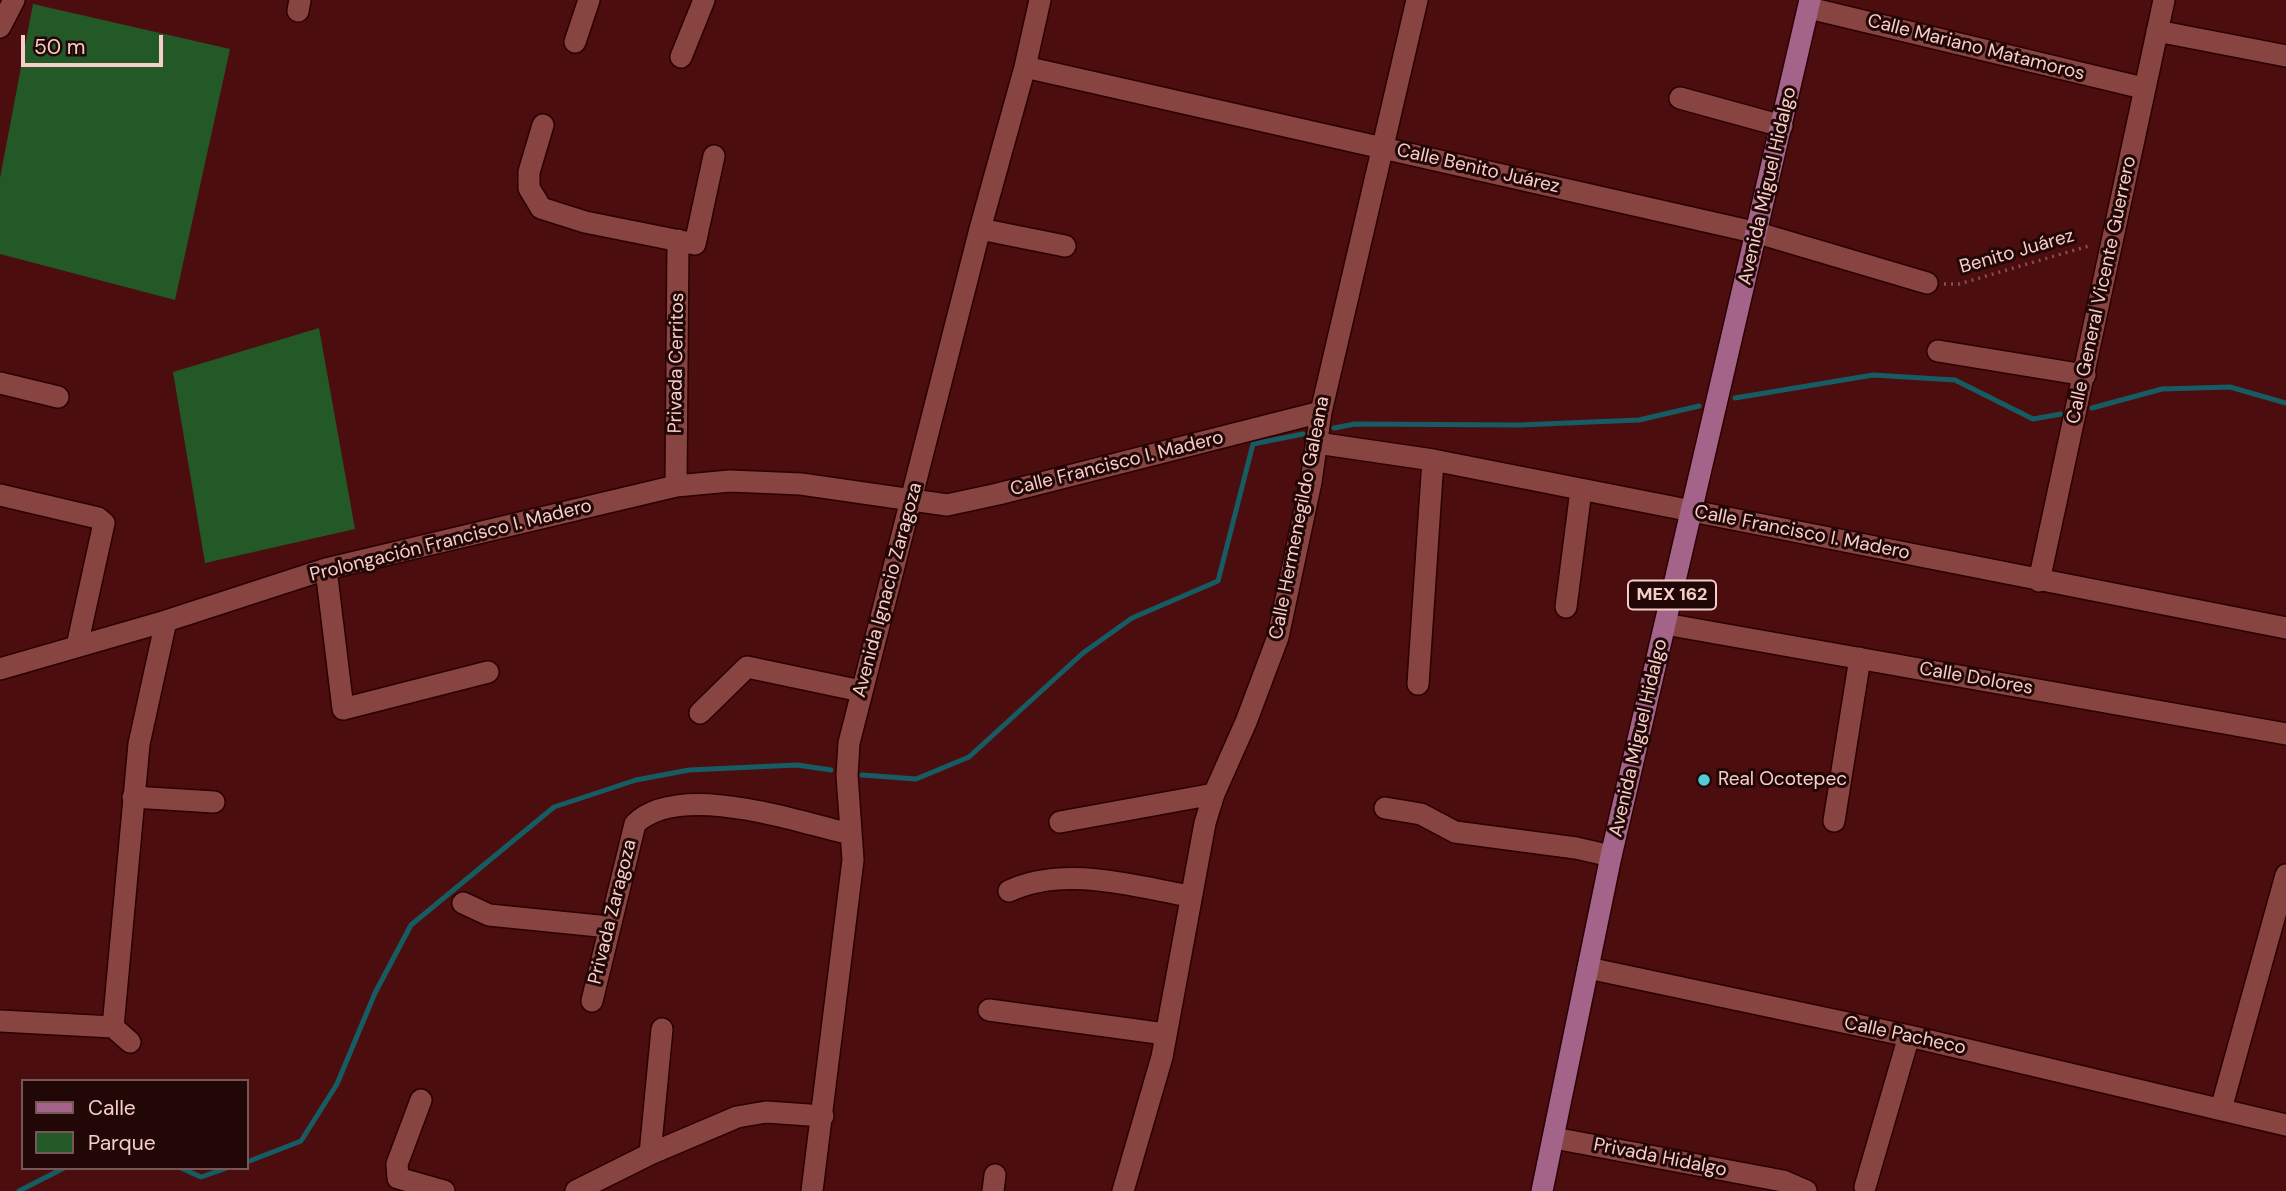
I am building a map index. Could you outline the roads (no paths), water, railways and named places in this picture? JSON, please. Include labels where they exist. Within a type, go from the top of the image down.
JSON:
[{"type":"main road","name":"Avenida Miguel Hidalgo","points":[[1542,1191],[1611,856],[1810,4]]},
{"type":"street","points":[[0,27],[14,0]]},
{"type":"street","points":[[575,42],[589,0]]},
{"type":"street","points":[[681,57],[704,0]]},
{"type":"street","name":"Avenida Ignacio Zaragoza","points":[[812,1191],[853,860],[847,775],[849,743],[980,229],[1025,67],[1040,0]]},
{"type":"street","name":"Calle Hermenegildo Galeana","points":[[1124,1191],[1165,1034],[1190,896],[1214,794],[1246,722],[1278,637],[1321,412],[1417,0]]},
{"type":"street","name":"Calle General Vicente Guerrero","points":[[2039,581],[2164,0]]},
{"type":"street","name":"Calle Mariano Matamoros","points":[[1810,4],[2143,88]]},
{"type":"street","points":[[2157,31],[2286,56]]},
{"type":"street","name":"Calle Benito Juárez","points":[[1025,67],[1758,233],[1927,283]]},
{"type":"street","points":[[1680,98],[1782,125]]},
{"type":"street","points":[[542,125],[529,172],[529,188],[541,208],[585,222],[695,244],[714,156]]},
{"type":"street","points":[[980,229],[1065,246]]},
{"type":"street","name":"Privada Cerritos","points":[[676,486],[678,240]]},
{"type":"street","points":[[1938,351],[2085,375]]},
{"type":"street","points":[[0,383],[58,397]]},
{"type":"street","name":"Calle Francisco I. Madero","points":[[911,500],[947,505],[1321,412]]},
{"type":"street","name":"Calle Francisco I. Madero","points":[[1317,443],[1433,460],[2286,628]]},
{"type":"street","points":[[1418,684],[1433,460]]},
{"type":"street","name":"Prolongación Francisco I. Madero","points":[[0,669],[166,621],[326,569],[676,486],[730,481],[801,484],[911,500]]},
{"type":"street","points":[[1566,607],[1581,490]]},
{"type":"street","points":[[0,495],[98,518],[104,523],[78,646]]},
{"type":"street","points":[[326,569],[343,709],[488,672]]},
{"type":"street","points":[[113,1027],[139,744],[166,621]]},
{"type":"street","name":"Calle Dolores","points":[[1665,624],[2286,734]]},
{"type":"street","points":[[1834,821],[1860,658]]},
{"type":"street","points":[[700,713],[747,667],[861,691]]},
{"type":"street","points":[[1060,822],[1214,794]]},
{"type":"street","points":[[133,797],[214,802]]},
{"type":"street","name":"Privada Zaragoza","points":[[592,1001],[635,824],[646,813],[683,805],[710,804],[850,834]]},
{"type":"street","points":[[1385,808],[1420,814],[1455,832],[1576,848],[1611,856]]},
{"type":"street","points":[[2221,1109],[2286,874]]},
{"type":"street","points":[[1009,891],[1035,880],[1097,880],[1190,896]]},
{"type":"street","points":[[463,903],[499,917],[609,927]]},
{"type":"street","name":"Calle Pacheco","points":[[1588,968],[1909,1035],[2286,1125]]},
{"type":"street","points":[[989,1010],[1165,1034]]},
{"type":"street","points":[[0,1021],[113,1027],[130,1042]]},
{"type":"street","points":[[650,1154],[662,1029]]},
{"type":"street","points":[[1865,1187],[1909,1035]]},
{"type":"street","points":[[421,1100],[397,1164],[398,1178],[444,1191]]},
{"type":"street","points":[[576,1191],[650,1154],[737,1117],[766,1112],[823,1116]]},
{"type":"street","name":"Privada Hidalgo","points":[[1554,1138],[1783,1181],[1806,1191]]},
{"type":"waterway","points":[[1735,398],[1873,375],[1955,380],[2033,419],[2061,414]]},
{"type":"waterway","points":[[2092,408],[2162,389],[2230,387],[2286,403]]},
{"type":"waterway","points":[[1334,428],[1355,424],[1519,425],[1639,420],[1699,406]]},
{"type":"waterway","points":[[862,775],[916,779],[969,757],[1083,653],[1132,618],[1218,581],[1253,444],[1303,434]]},
{"type":"waterway","points":[[248,1162],[301,1141],[337,1084],[375,993],[411,925],[554,807],[636,780],[689,770],[797,765],[831,770]]},
{"type":"waterway","points":[[19,1191],[60,1170]]},
{"type":"waterway","points":[[185,1170],[201,1177],[221,1170]]},
{"type":"place","name":"Real Ocotepec","points":[[1704,780]]}]
